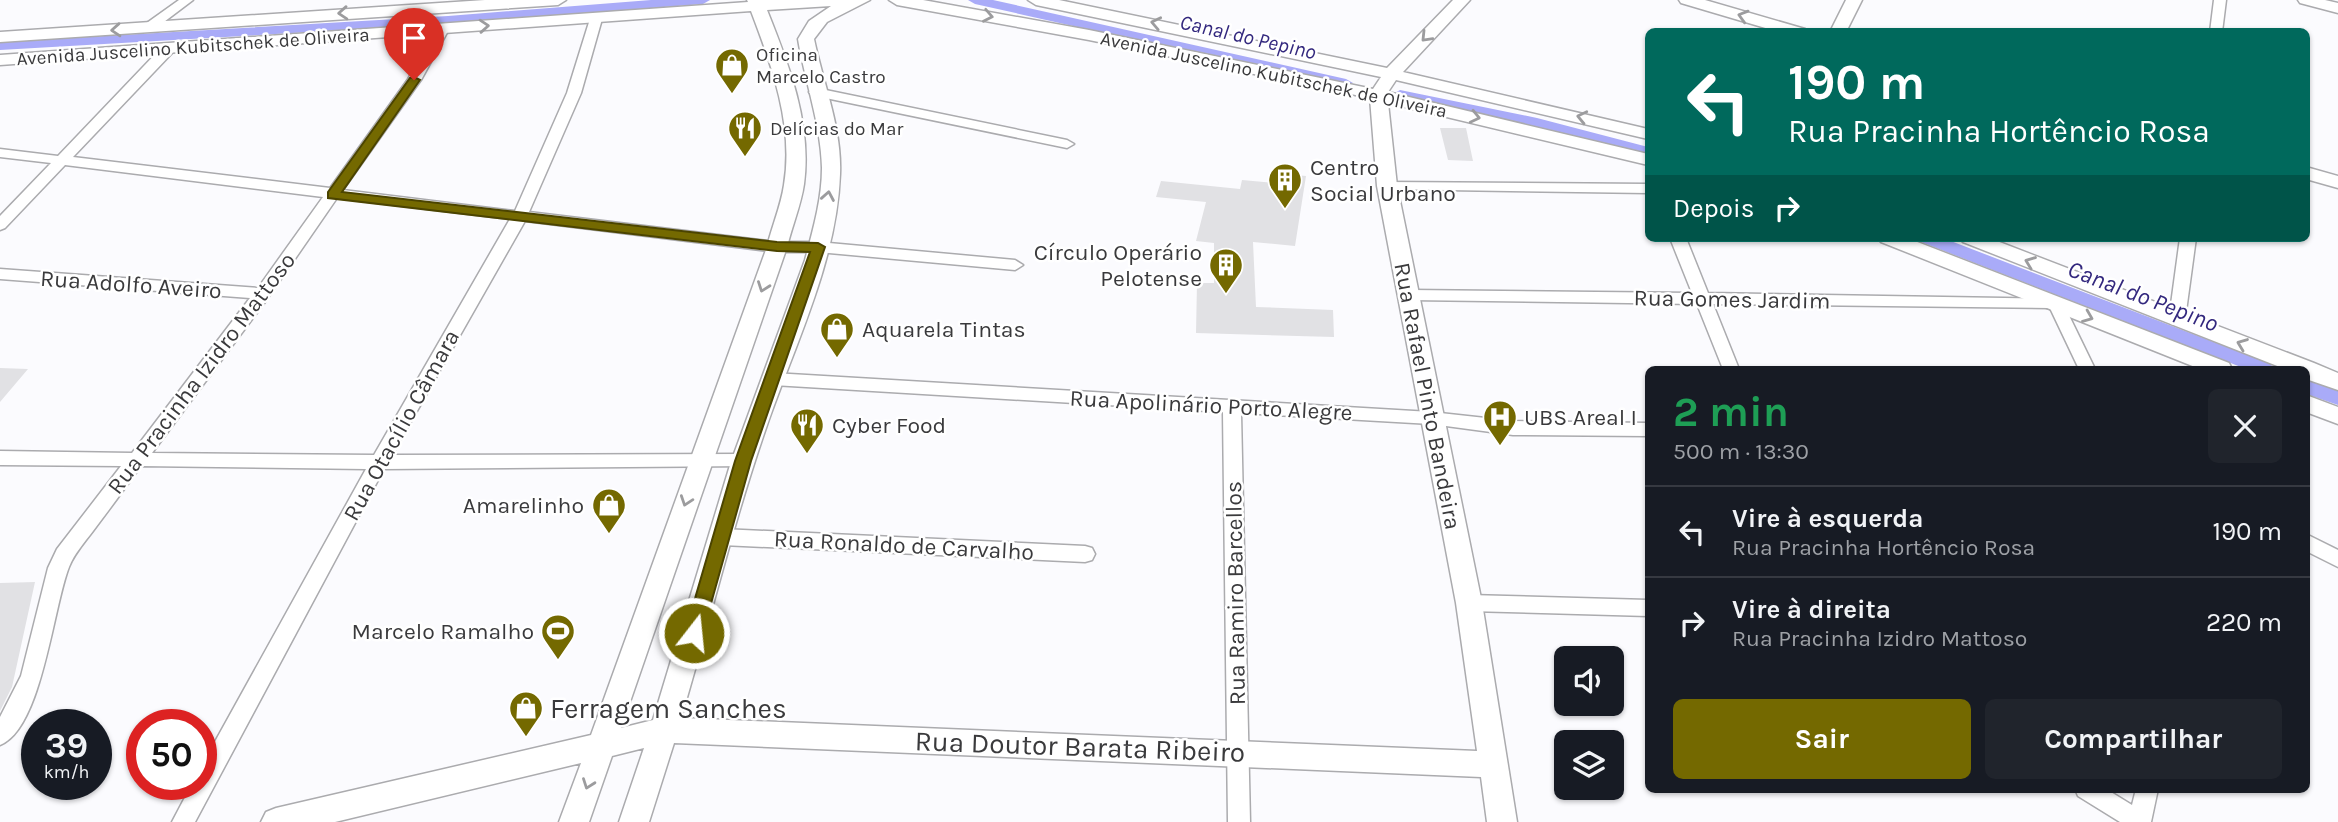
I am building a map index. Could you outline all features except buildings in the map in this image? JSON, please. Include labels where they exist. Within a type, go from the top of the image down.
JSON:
[{"type":"main road","name":"Avenida Juscelino Kubitschek de Oliveira","points":[[0,37],[148,28],[402,5],[558,0]]},
{"type":"main road","name":"Avenida Juscelino Kubitschek de Oliveira","points":[[0,60],[596,19],[757,4],[846,0]]},
{"type":"main road","points":[[634,822],[666,730],[743,461],[818,247],[830,189],[831,160],[829,136],[806,39],[809,28],[817,20],[862,0]]},
{"type":"main road","name":"Avenida Juscelino Kubitschek de Oliveira","points":[[897,0],[1089,35],[1378,95],[1645,158]]},
{"type":"main road","name":"Avenida Juscelino Kubitschek de Oliveira","points":[[1036,0],[1391,74],[1645,133]]},
{"type":"main road","points":[[1378,95],[1391,74],[1462,0]]},
{"type":"main road","points":[[1687,0],[1785,28]]},
{"type":"main road","points":[[1840,28],[1854,0]]},
{"type":"main road","points":[[2306,0],[2338,8]]},
{"type":"main road","points":[[574,822],[777,247],[794,184],[796,149],[787,95],[757,4]]},
{"type":"main road","name":"Rua Rafael Pinto Bandeira","points":[[1378,95],[1387,186],[1469,603],[1502,822]]},
{"type":"main road","points":[[2310,174],[2338,182]]},
{"type":"main road","points":[[1915,242],[2055,303],[2213,366]]},
{"type":"main road","points":[[1980,242],[2298,366]]},
{"type":"main road","points":[[2310,371],[2338,382]]},
{"type":"main road","points":[[2310,405],[2338,416]]},
{"type":"main road","name":"Rua Doutor Barata Ribeiro","points":[[276,822],[666,730],[1237,752],[1495,765]]},
{"type":"street","points":[[148,28],[187,0]]},
{"type":"street","points":[[2216,28],[2220,0]]},
{"type":"street","name":"Rua Otacílio Câmara","points":[[183,822],[379,462],[520,216],[574,93],[596,19]]},
{"type":"street","name":"Rua Pracinha Izidro Mattoso","points":[[0,736],[16,713],[34,670],[54,576],[64,555],[262,294],[414,80],[443,29]]},
{"type":"street","points":[[0,225],[169,48]]},
{"type":"street","points":[[817,92],[1067,145]]},
{"type":"street","points":[[0,153],[777,247],[818,247],[1015,265]]},
{"type":"street","points":[[1387,186],[1645,189]]},
{"type":"street","points":[[1680,242],[1730,366]]},
{"type":"street","points":[[2177,319],[2187,242]]},
{"type":"street","name":"Rua Adolfo Aveiro","points":[[0,274],[262,294]]},
{"type":"street","name":"Rua Gomes Jardim","points":[[1410,295],[2055,303]]},
{"type":"street","points":[[2055,303],[2086,366]]},
{"type":"street","name":"Rua Apolinário Porto Alegre","points":[[773,379],[1431,418],[1514,428],[1645,430]]},
{"type":"street","name":"Rua Ramiro Barcellos","points":[[1232,407],[1239,822]]},
{"type":"street","points":[[4,462],[743,461]]},
{"type":"street","name":"Rua Ronaldo de Carvalho","points":[[722,537],[1085,554]]},
{"type":"street","points":[[2310,543],[2338,559]]},
{"type":"street","points":[[1469,603],[1645,608]]},
{"type":"street","points":[[2093,793],[2140,822],[2146,793]]},
{"type":"waterway","name":"Canal do Pepino","points":[[0,46],[448,20],[703,0]]},
{"type":"waterway","name":"Canal do Pepino","points":[[975,0],[1346,83]]},
{"type":"waterway","name":"Canal do Pepino","points":[[1400,94],[1537,123],[1645,151]]},
{"type":"waterway","name":"Canal do Pepino","points":[[1937,242],[2256,366]]},
{"type":"waterway","name":"Canal do Pepino","points":[[2310,388],[2338,398]]},
{"type":"place","name":"Oficina Marcelo Castro","points":[[732,95]]},
{"type":"place","name":"Delícias do Mar","points":[[745,158]]},
{"type":"place","name":"Centro Social Urbano","points":[[1285,210]]},
{"type":"place","name":"Círculo Operário Pelotense","points":[[1226,295]]},
{"type":"place","name":"Aquarela Tintas","points":[[837,359]]},
{"type":"place","name":"UBS Areal I","points":[[1500,447]]},
{"type":"place","name":"Cyber Food","points":[[807,455]]},
{"type":"place","name":"Amarelinho","points":[[609,535]]},
{"type":"place","name":"Marcelo Ramalho","points":[[558,661]]},
{"type":"place","name":"Ferragem Sanches","points":[[526,738]]},
{"type":"route","points":[[414,80],[332,195],[777,247],[818,247],[743,461],[694,633]]}]
